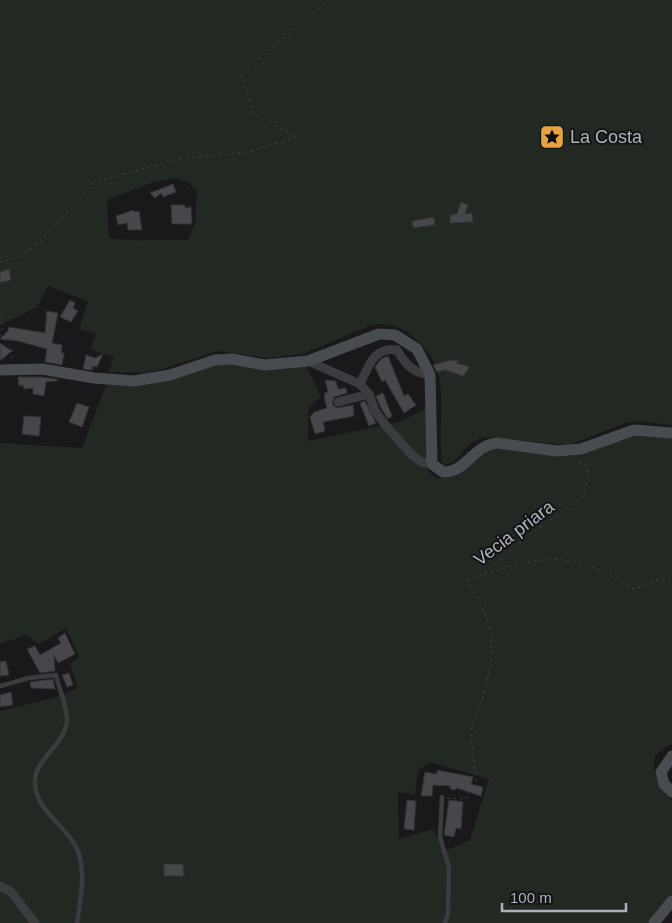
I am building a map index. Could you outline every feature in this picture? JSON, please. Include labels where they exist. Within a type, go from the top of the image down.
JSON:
[{"type":"street","points":[[5,370],[42,369],[94,378],[134,380],[170,375],[215,360],[232,359],[265,365],[308,361],[378,334],[395,335],[417,349],[430,375],[432,464]]},
{"type":"street","points":[[360,384],[370,362],[377,353],[387,348],[397,350],[404,362],[419,374],[430,375]]},
{"type":"street","points":[[308,361],[360,384],[370,394],[375,411],[406,448],[421,462],[432,464],[443,472],[455,471],[488,444],[497,443],[557,451],[581,449],[634,430],[672,433]]},
{"type":"street","points":[[338,402],[370,394]]},
{"type":"street","points":[[672,756],[661,772],[664,784],[672,792]]},
{"type":"street","points":[[0,886],[11,892],[35,923]]},
{"type":"street","points":[[654,923],[672,901]]},
{"type":"lane","points":[[0,686],[29,678],[56,675],[67,720],[54,748],[36,772],[35,785],[40,803],[73,842],[80,857],[82,888],[76,923]]},
{"type":"lane","points":[[442,797],[440,837],[449,867],[448,913],[445,923]]},
{"type":"path","points":[[0,262],[20,256],[40,242],[92,183],[178,159],[244,153],[298,137],[254,114],[241,73],[269,48],[302,26],[328,0]]},
{"type":"path","points":[[0,316],[3,321],[1,337],[12,347],[5,370]]},
{"type":"path","name":"Vecia priara","points":[[442,797],[466,799],[476,779],[471,738],[491,662],[491,631],[480,603],[468,581],[482,575],[529,535],[581,499],[586,487],[588,468],[585,464],[567,460]]},
{"type":"path","points":[[482,575],[521,563],[558,557],[606,572],[634,589],[672,575]]},
{"type":"shaded area","points":[[0,0],[672,0],[672,425],[637,421],[625,423],[569,445],[484,437],[472,443],[455,460],[443,465],[441,396],[435,364],[426,349],[402,329],[382,324],[371,325],[303,354],[268,358],[218,351],[160,370],[144,373],[109,372],[114,357],[90,349],[96,334],[79,329],[88,301],[48,286],[37,307],[0,325]],"holes":[[[175,178],[188,182],[197,192],[195,225],[187,240],[109,238],[107,200],[154,182]]]},
{"type":"shaded area","points":[[206,363],[306,366],[321,396],[308,409],[308,441],[399,422],[427,408],[428,471],[437,479],[449,477],[484,449],[507,449],[571,456],[641,434],[672,436],[672,744],[662,749],[656,756],[654,770],[672,801],[672,896],[651,923],[0,923],[0,711],[53,698],[78,688],[70,664],[79,657],[66,628],[39,644],[26,635],[0,644],[0,443],[82,448],[107,383],[141,386],[173,379]],"holes":[[[429,762],[489,779],[470,840],[447,850],[433,829],[399,839],[398,793],[415,794],[418,771]]]},
{"type":"building","points":[[173,184],[176,192],[163,197],[161,193],[155,198],[150,193]]},
{"type":"building","points":[[461,202],[468,205],[465,214],[472,213],[473,222],[450,223],[450,215],[457,214]]},
{"type":"building","points":[[171,205],[185,205],[185,208],[191,207],[192,224],[172,224]]},
{"type":"building","points":[[134,210],[134,212],[139,211],[142,230],[128,230],[127,223],[118,225],[116,216]]},
{"type":"building","points":[[434,217],[435,225],[413,228],[412,221]]},
{"type":"building","points":[[9,269],[11,280],[0,283],[0,272]]},
{"type":"building","points":[[70,300],[75,303],[73,308],[78,311],[71,322],[60,317]]},
{"type":"building","points":[[47,311],[58,313],[52,343],[62,345],[61,353],[64,353],[62,365],[45,362],[47,349],[18,341],[0,339],[8,331],[9,327],[45,333]]},
{"type":"building","points":[[0,343],[12,351],[0,361]]},
{"type":"building","points":[[103,354],[97,367],[93,366],[92,370],[83,369],[86,355],[95,358]]},
{"type":"building","points":[[388,356],[404,396],[408,394],[416,405],[404,413],[385,380],[382,382],[375,367],[381,359]]},
{"type":"building","points":[[459,360],[456,363],[470,367],[463,376],[445,370],[437,372],[433,365],[447,361]]},
{"type":"building","points":[[18,377],[41,377],[57,379],[57,381],[46,382],[44,396],[33,394],[33,388],[24,389],[23,385],[19,386]]},
{"type":"building","points":[[325,380],[336,381],[338,389],[346,388],[347,393],[334,397],[332,404],[337,408],[353,405],[354,416],[323,422],[325,431],[315,434],[310,417],[314,412],[327,408],[324,397],[325,393],[328,392]]},
{"type":"building","points":[[383,393],[392,416],[388,419],[376,396]]},
{"type":"building","points":[[365,401],[376,423],[369,426],[360,403]]},
{"type":"building","points":[[77,403],[89,407],[82,427],[69,422]]},
{"type":"building","points":[[24,416],[41,417],[39,436],[22,434]]},
{"type":"building","points":[[65,633],[75,654],[58,663],[54,655],[55,671],[40,673],[27,649],[35,646],[40,655],[61,643],[58,638]]},
{"type":"building","points":[[6,661],[9,675],[0,676],[0,662]]},
{"type":"building","points":[[69,673],[73,685],[67,687],[62,675]]},
{"type":"building","points":[[53,679],[55,689],[31,688],[30,682]]},
{"type":"building","points":[[11,692],[13,705],[0,707],[0,695]]},
{"type":"building","points":[[437,770],[473,777],[471,784],[483,787],[481,796],[457,788],[455,790],[450,789],[450,786],[433,785],[432,796],[421,796],[425,772],[437,774]]},
{"type":"building","points":[[407,800],[416,801],[414,830],[404,829]]},
{"type":"building","points":[[449,800],[463,802],[461,829],[456,828],[454,837],[444,835]]},
{"type":"building","points":[[164,864],[183,864],[184,876],[164,876]]},
{"type":"place","name":"La Costa","points":[[552,137]]}]
